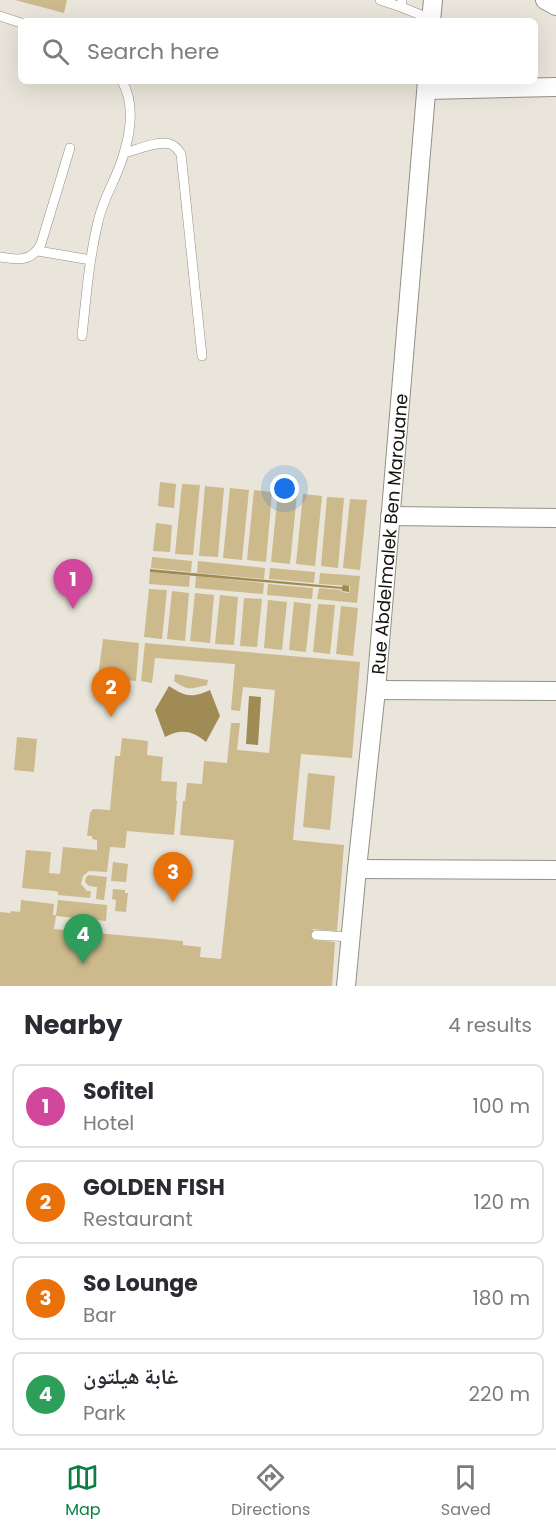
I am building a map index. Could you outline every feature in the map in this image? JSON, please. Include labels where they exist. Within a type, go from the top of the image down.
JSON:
[{"type":"street","points":[[432,18],[433,0]]},
{"type":"street","points":[[545,0],[556,6]]},
{"type":"street","points":[[538,78],[556,87]]},
{"type":"street","points":[[427,86],[556,87]]},
{"type":"street","name":"Rue Abdelmalek Ben Marouane","points":[[346,986],[376,690],[427,86]]},
{"type":"street","points":[[390,516],[556,518]]},
{"type":"street","points":[[376,690],[556,692]]},
{"type":"street","points":[[357,868],[556,870]]},
{"type":"lane","points":[[380,0],[401,3],[428,18]]},
{"type":"lane","points":[[0,16],[18,22]]},
{"type":"lane","points":[[82,336],[98,222],[124,153],[130,119],[129,102],[123,84]]},
{"type":"lane","points":[[124,153],[160,143],[169,143],[181,154],[202,356]]},
{"type":"lane","points":[[0,257],[22,260],[38,251],[70,148]]},
{"type":"lane","points":[[38,251],[91,260]]},
{"type":"lane","points":[[316,935],[351,937]]},
{"type":"shaded area","points":[[15,0],[67,0],[64,13]]},
{"type":"shaded area","points":[[160,482],[176,484],[174,508],[158,506]]},
{"type":"shaded area","points":[[182,484],[200,485],[193,555],[175,554]]},
{"type":"shaded area","points":[[205,486],[224,488],[218,557],[199,556]]},
{"type":"shaded area","points":[[230,488],[249,490],[242,560],[223,558]]},
{"type":"shaded area","points":[[254,490],[272,492],[266,562],[247,560]]},
{"type":"shaded area","points":[[278,492],[297,494],[290,564],[271,562]]},
{"type":"shaded area","points":[[303,494],[322,496],[315,566],[296,564]]},
{"type":"shaded area","points":[[327,497],[344,498],[338,568],[321,566]]},
{"type":"shaded area","points":[[350,499],[367,500],[360,570],[343,568]]},
{"type":"shaded area","points":[[156,523],[172,525],[170,552],[153,551]]},
{"type":"shaded area","points":[[152,557],[192,561],[191,572],[151,568]]},
{"type":"shaded area","points":[[198,561],[265,568],[264,579],[197,573]]},
{"type":"shaded area","points":[[270,568],[315,572],[314,583],[269,579]]},
{"type":"shaded area","points":[[150,569],[342,587],[343,585],[349,586],[349,592],[342,591],[342,589],[150,572]]},
{"type":"shaded area","points":[[150,572],[190,576],[189,587],[149,584]]},
{"type":"shaded area","points":[[320,573],[360,576],[357,603],[317,599],[319,588],[349,593],[350,586],[319,584]]},
{"type":"shaded area","points":[[196,576],[264,583],[263,594],[195,588]]},
{"type":"shaded area","points":[[268,584],[313,588],[312,599],[267,595]]},
{"type":"shaded area","points":[[149,589],[167,590],[162,639],[144,637]]},
{"type":"shaded area","points":[[172,591],[189,593],[185,641],[167,639]]},
{"type":"shaded area","points":[[195,593],[214,595],[210,643],[190,641]]},
{"type":"shaded area","points":[[220,595],[238,597],[234,645],[215,644]]},
{"type":"shaded area","points":[[244,598],[262,599],[257,647],[240,646]]},
{"type":"shaded area","points":[[268,600],[287,602],[282,650],[264,648]]},
{"type":"shaded area","points":[[294,602],[311,604],[306,652],[289,650]]},
{"type":"shaded area","points":[[318,604],[335,605],[330,654],[313,652]]},
{"type":"shaded area","points":[[341,606],[358,608],[353,656],[336,654]]},
{"type":"shaded area","points":[[103,639],[139,643],[136,681],[98,677]]},
{"type":"shaded area","points":[[145,643],[360,662],[352,758],[301,754],[293,840],[344,845],[337,931],[313,929],[313,940],[335,942],[332,986],[0,986],[0,912],[20,912],[21,900],[54,904],[53,915],[56,915],[58,900],[107,905],[106,921],[56,916],[54,929],[183,941],[183,945],[201,947],[200,957],[221,959],[234,840],[180,835],[183,801],[185,801],[187,783],[202,784],[204,761],[227,763],[231,723],[240,723],[237,750],[269,753],[275,690],[243,687],[240,711],[231,710],[235,664],[155,658],[152,683],[141,681]]},
{"type":"shaded area","points":[[175,674],[208,680],[207,685],[187,688],[174,681]]},
{"type":"shaded area","points":[[169,686],[189,695],[210,690],[220,716],[206,742],[186,732],[165,737],[155,710]]},
{"type":"shaded area","points":[[249,696],[261,697],[258,745],[246,744]]},
{"type":"shaded area","points":[[17,737],[37,739],[34,772],[14,770]]},
{"type":"shaded area","points":[[122,738],[148,741],[147,755],[163,757],[161,781],[177,782],[174,835],[127,831],[125,848],[110,847],[107,872],[89,871],[83,876],[81,884],[87,891],[91,891],[90,898],[58,895],[55,891],[22,888],[26,850],[51,852],[49,873],[60,874],[63,847],[97,850],[97,840],[92,839],[92,836],[87,836],[90,813],[93,809],[110,810],[115,756],[120,756]]},
{"type":"shaded area","points":[[308,773],[335,776],[330,830],[303,827]]},
{"type":"shaded area","points":[[113,862],[128,864],[126,882],[111,881]]},
{"type":"shaded area","points":[[89,875],[107,877],[104,900],[96,899],[97,887],[89,886],[85,882]]},
{"type":"shaded area","points":[[113,889],[125,890],[125,893],[128,893],[126,912],[115,911],[116,900],[112,899]]},
{"type":"place","name":"Sofitel","points":[[73,609]]},
{"type":"place","name":"GOLDEN FISH","points":[[111,717]]},
{"type":"place","name":"So Lounge","points":[[173,902]]},
{"type":"place","name":"غابة هيلتون","points":[[83,964]]}]
